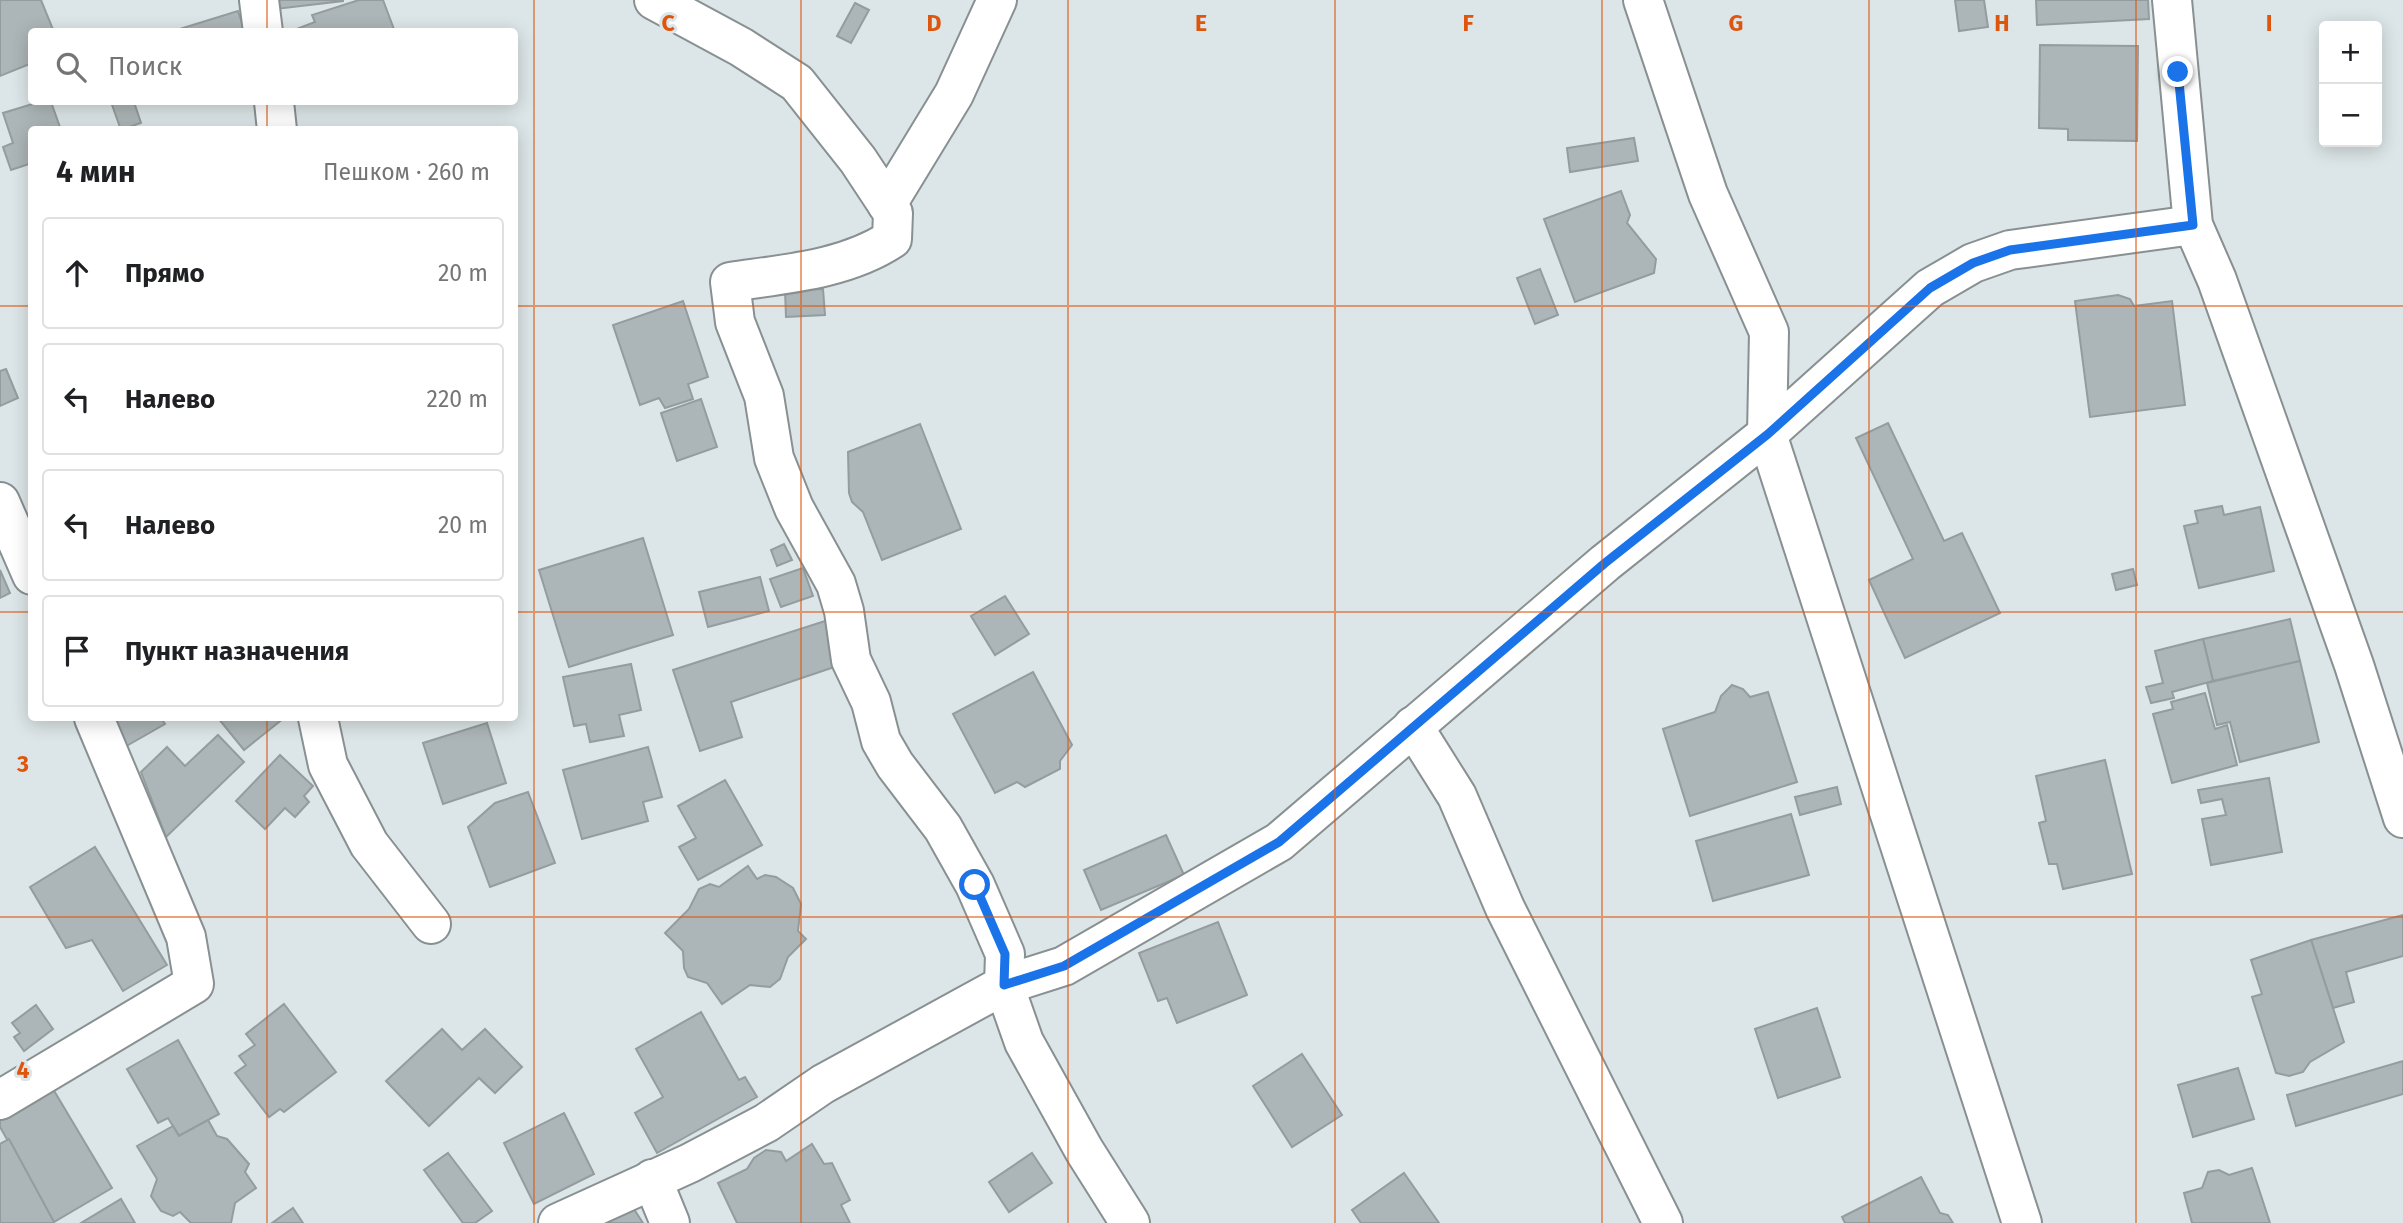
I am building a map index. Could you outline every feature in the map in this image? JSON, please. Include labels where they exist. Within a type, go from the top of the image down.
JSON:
[{"type":"street","points":[[259,0],[262,28]]},
{"type":"street","points":[[654,0],[741,47],[797,83],[858,160],[893,213],[892,240],[872,253],[803,272],[730,282],[735,321],[764,396],[774,458],[794,508],[836,584],[844,611],[851,660],[870,702],[881,741],[895,765],[943,828],[975,885],[1005,954],[1004,985],[1024,1042],[1084,1150],[1130,1223]]},
{"type":"street","points":[[887,204],[954,94],[997,0]]},
{"type":"street","points":[[1643,0],[1708,194],[1769,332],[1768,434],[2022,1223]]},
{"type":"street","points":[[2172,0],[2193,225],[2217,280],[2354,665],[2403,818]]},
{"type":"street","points":[[274,105],[277,126]]},
{"type":"street","points":[[558,1223],[766,1124],[823,1084],[1004,985],[1064,966],[1279,842],[1605,563],[1768,434],[1930,288],[1973,263],[2010,250],[2193,225]]},
{"type":"street","points":[[0,502],[28,566]]},
{"type":"street","points":[[0,1100],[194,984],[186,937],[95,721]]},
{"type":"street","points":[[319,721],[328,765],[369,844],[431,924]]},
{"type":"street","points":[[1413,726],[1457,796],[1505,908],[1663,1223]]},
{"type":"street","points":[[652,1179],[670,1223]]},
{"type":"building","points":[[0,0],[41,0],[52,28],[28,28],[28,65],[0,76]]},
{"type":"building","points":[[275,0],[343,0],[343,1],[276,9]]},
{"type":"building","points":[[359,0],[383,0],[394,28],[299,28],[315,22],[312,15]]},
{"type":"building","points":[[1955,0],[1984,0],[1988,27],[1959,31]]},
{"type":"building","points":[[2036,0],[2148,0],[2149,19],[2037,25]]},
{"type":"building","points":[[855,3],[869,10],[851,43],[837,36]]},
{"type":"building","points":[[238,11],[244,28],[183,28]]},
{"type":"building","points":[[2040,45],[2138,46],[2137,141],[2068,140],[2068,129],[2039,128]]},
{"type":"building","points":[[29,105],[52,105],[60,126],[28,126],[28,164],[11,170],[3,147],[13,143],[3,113]]},
{"type":"building","points":[[112,105],[135,105],[141,123],[120,126]]},
{"type":"building","points":[[1634,138],[1638,161],[1570,172],[1567,148]]},
{"type":"building","points":[[1621,191],[1630,215],[1627,223],[1656,259],[1654,273],[1575,302],[1544,219]]},
{"type":"building","points":[[1540,269],[1558,315],[1535,324],[1517,278]]},
{"type":"building","points":[[823,289],[825,315],[786,317],[785,290]]},
{"type":"building","points":[[2118,295],[2130,299],[2134,306],[2172,301],[2185,405],[2090,417],[2075,301]]},
{"type":"building","points":[[683,301],[708,377],[688,384],[693,399],[665,408],[659,398],[640,405],[613,325]]},
{"type":"building","points":[[6,369],[18,398],[0,406],[0,371]]},
{"type":"building","points":[[701,399],[717,447],[677,461],[661,413]]},
{"type":"building","points":[[1888,423],[1944,541],[1962,533],[2000,613],[1905,658],[1869,580],[1913,559],[1856,438]]},
{"type":"building","points":[[920,424],[961,529],[882,560],[863,512],[852,502],[849,493],[848,452]]},
{"type":"building","points":[[2222,506],[2224,515],[2260,507],[2274,571],[2199,588],[2184,526],[2198,523],[2195,511]]},
{"type":"building","points":[[643,538],[673,635],[569,667],[539,570]]},
{"type":"building","points":[[784,544],[792,560],[777,566],[771,550]]},
{"type":"building","points":[[803,568],[813,596],[781,607],[770,579]]},
{"type":"building","points":[[2133,569],[2137,585],[2116,590],[2112,574]]},
{"type":"building","points":[[0,570],[10,593],[0,598]]},
{"type":"building","points":[[760,577],[769,611],[708,627],[699,592]]},
{"type":"building","points":[[1005,596],[1029,634],[995,655],[971,616]]},
{"type":"building","points":[[2290,619],[2300,661],[2213,681],[2203,639]]},
{"type":"building","points":[[825,621],[840,665],[731,702],[742,737],[700,751],[673,670]]},
{"type":"building","points":[[2203,639],[2213,681],[2172,692],[2174,698],[2151,703],[2146,687],[2163,683],[2155,651]]},
{"type":"building","points":[[2300,661],[2319,742],[2240,762],[2230,722],[2217,725],[2207,683]]},
{"type":"building","points":[[631,664],[641,710],[619,715],[624,736],[590,742],[586,724],[574,726],[563,677]]},
{"type":"building","points":[[1033,672],[1072,745],[1060,761],[1060,769],[1025,787],[1017,782],[995,793],[953,714]]},
{"type":"building","points":[[1732,685],[1743,689],[1750,697],[1768,692],[1797,782],[1690,816],[1663,729],[1715,712],[1721,696]]},
{"type":"building","points":[[2205,693],[2215,729],[2227,725],[2237,765],[2172,783],[2153,714],[2173,709],[2171,702]]},
{"type":"building","points":[[108,721],[163,721],[165,724],[123,748]]},
{"type":"building","points":[[220,721],[280,721],[244,750]]},
{"type":"building","points":[[487,723],[506,783],[443,804],[423,743]]},
{"type":"building","points":[[218,735],[244,762],[166,837],[141,772],[167,747],[185,766]]},
{"type":"building","points":[[648,747],[662,797],[643,802],[648,821],[582,839],[563,770]]},
{"type":"building","points":[[280,755],[313,786],[304,796],[309,802],[295,817],[285,808],[265,829],[236,801]]},
{"type":"building","points":[[2105,760],[2132,874],[2063,889],[2057,864],[2049,864],[2039,823],[2046,821],[2036,776]]},
{"type":"building","points":[[2269,778],[2282,852],[2211,865],[2202,819],[2226,815],[2222,799],[2201,803],[2198,790]]},
{"type":"building","points":[[725,780],[762,845],[698,880],[679,847],[696,838],[678,806]]},
{"type":"building","points":[[1837,787],[1841,804],[1800,815],[1795,797]]},
{"type":"building","points":[[528,792],[555,863],[490,887],[468,827],[495,803]]},
{"type":"building","points":[[1791,814],[1809,875],[1713,901],[1696,841]]},
{"type":"building","points":[[1166,835],[1184,875],[1101,910],[1084,870]]},
{"type":"building","points":[[95,847],[167,965],[123,991],[92,940],[66,948],[30,887]]},
{"type":"building","points":[[748,866],[757,879],[765,875],[776,877],[793,888],[801,904],[798,931],[806,939],[788,957],[780,979],[770,987],[750,985],[722,1004],[707,983],[688,977],[684,968],[683,951],[665,933],[689,909],[699,889],[710,884],[719,887]]},
{"type":"building","points":[[2403,915],[2403,956],[2346,972],[2354,1002],[2333,1008],[2311,940]]},
{"type":"building","points":[[1218,922],[1247,995],[1177,1023],[1167,998],[1158,1001],[1139,953]]},
{"type":"building","points":[[2311,940],[2344,1042],[2310,1062],[2303,1072],[2289,1076],[2276,1073],[2252,997],[2262,994],[2251,960]]},
{"type":"building","points":[[284,1004],[336,1072],[284,1112],[280,1109],[269,1117],[235,1073],[246,1065],[239,1056],[255,1045],[246,1034]]},
{"type":"building","points":[[36,1005],[53,1029],[24,1051],[14,1037],[20,1033],[12,1023]]},
{"type":"building","points":[[1817,1008],[1840,1077],[1778,1098],[1755,1029]]},
{"type":"building","points":[[701,1012],[739,1080],[745,1077],[757,1097],[657,1153],[635,1113],[663,1097],[636,1049]]},
{"type":"building","points":[[442,1029],[462,1050],[485,1029],[522,1067],[495,1093],[479,1078],[429,1126],[386,1081]]},
{"type":"building","points":[[178,1040],[219,1114],[179,1136],[168,1118],[158,1123],[127,1069]]},
{"type":"building","points":[[1302,1054],[1342,1115],[1292,1147],[1253,1086]]},
{"type":"building","points":[[2403,1061],[2403,1094],[2296,1126],[2287,1095]]},
{"type":"building","points":[[2238,1068],[2254,1119],[2193,1137],[2178,1085]]},
{"type":"building","points":[[53,1089],[112,1188],[54,1222],[0,1127],[0,1120]]},
{"type":"building","points":[[564,1113],[594,1174],[534,1204],[504,1143]]},
{"type":"building","points":[[208,1120],[217,1136],[227,1139],[249,1164],[245,1172],[256,1188],[235,1203],[231,1223],[191,1223],[180,1212],[173,1216],[161,1211],[151,1196],[157,1179],[137,1146],[173,1126],[179,1136]]},
{"type":"building","points":[[9,1139],[54,1223],[0,1223],[0,1144]]},
{"type":"building","points":[[812,1144],[824,1164],[832,1163],[850,1200],[841,1205],[850,1223],[737,1223],[718,1183],[747,1169],[754,1158],[766,1150],[781,1152],[786,1161]]},
{"type":"building","points":[[448,1153],[492,1211],[475,1223],[463,1223],[424,1170]]},
{"type":"building","points":[[1032,1153],[1052,1183],[1009,1212],[989,1182]]},
{"type":"building","points":[[2252,1168],[2270,1223],[2192,1223],[2184,1193],[2202,1188],[2208,1172],[2219,1170],[2229,1175]]},
{"type":"building","points":[[1404,1173],[1439,1223],[1361,1223],[1352,1210]]},
{"type":"building","points":[[1921,1177],[1940,1213],[1948,1215],[1953,1223],[1845,1223],[1842,1217]]},
{"type":"building","points":[[121,1199],[135,1223],[81,1223]]},
{"type":"building","points":[[630,1203],[643,1223],[598,1223]]},
{"type":"building","points":[[293,1208],[303,1223],[272,1223]]},
{"type":"route","points":[[975,885],[1005,954],[1004,985],[1064,966],[1279,842],[1605,563],[1768,434],[1930,288],[1973,263],[2010,250],[2193,225],[2178,72]]}]
